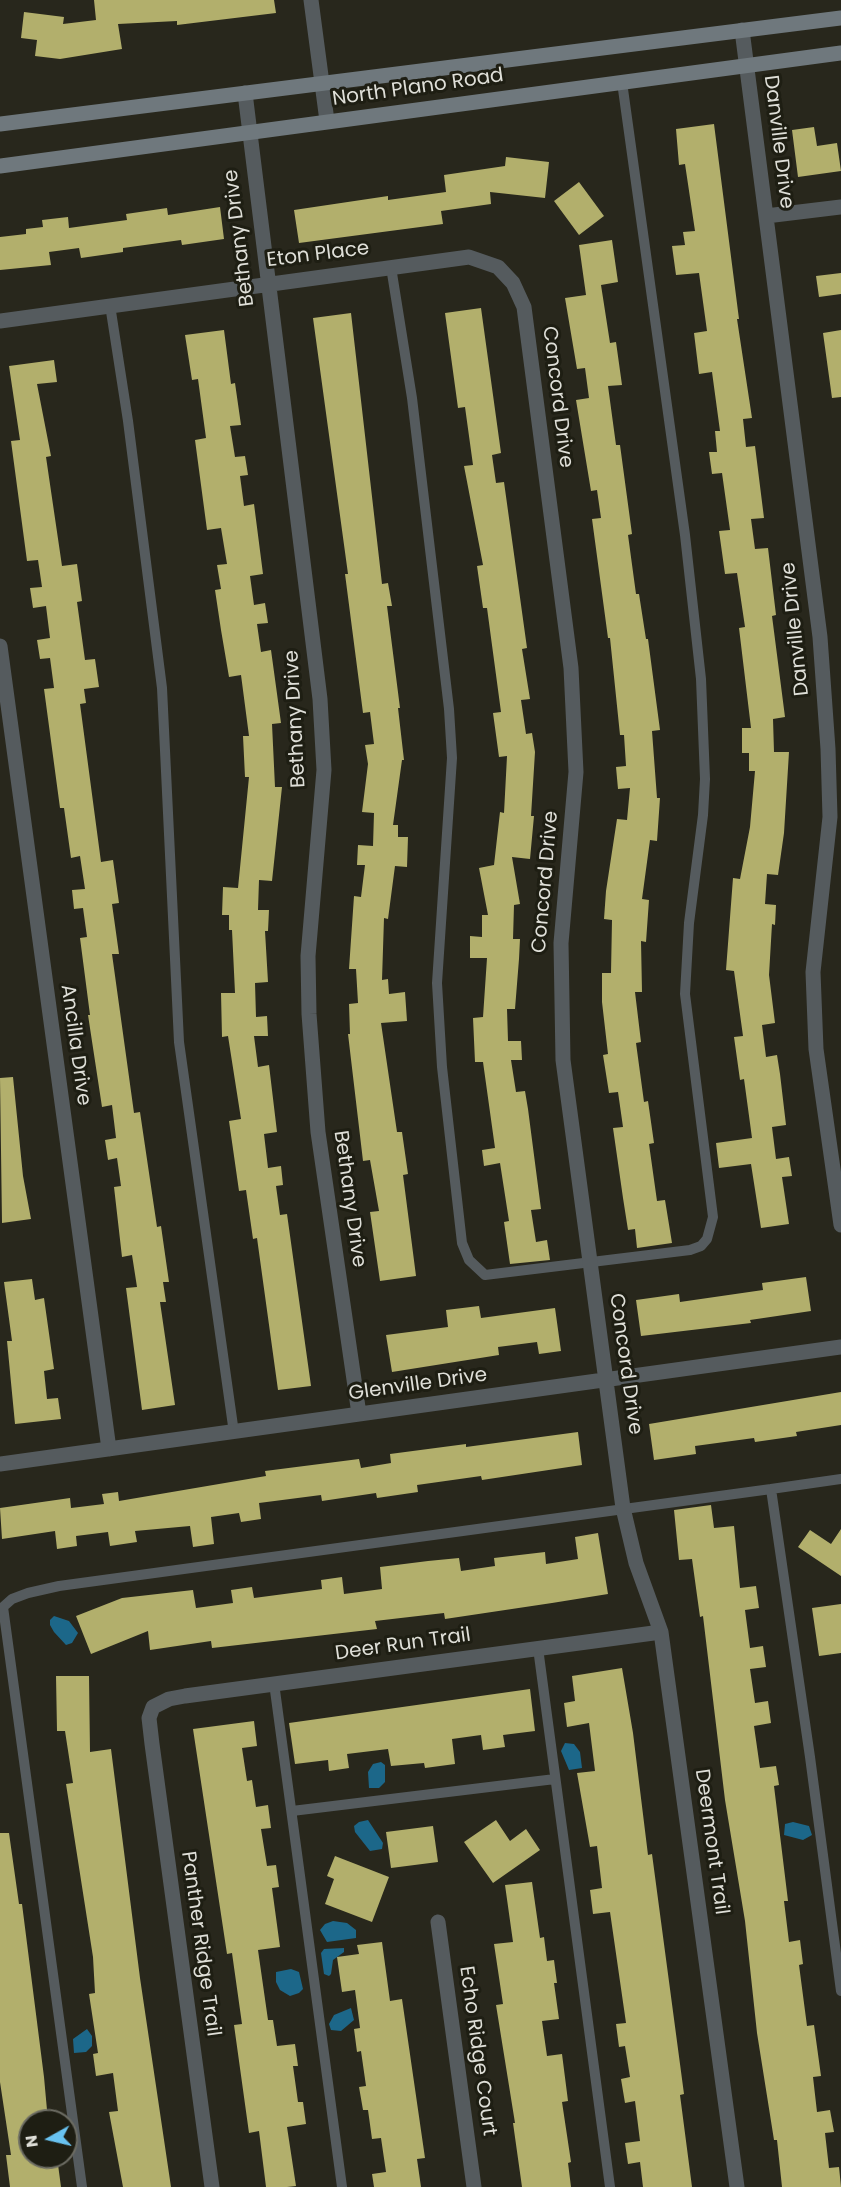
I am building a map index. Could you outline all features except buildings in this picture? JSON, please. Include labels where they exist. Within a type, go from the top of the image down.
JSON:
[{"type":"main road","name":"North Plano Road","points":[[0,124],[841,18]]},
{"type":"main road","name":"North Plano Road","points":[[0,166],[841,53]]},
{"type":"street","points":[[311,0],[327,121]]},
{"type":"street","name":"Danville Drive","points":[[742,30],[821,648],[830,818],[813,972],[816,1048],[841,1225]]},
{"type":"street","name":"Bethany Drive","points":[[245,93],[320,699],[324,770],[308,956],[309,1014],[318,1132],[359,1414]]},
{"type":"street","points":[[766,216],[841,207]]},
{"type":"street","name":"Eton Place","points":[[0,321],[267,283],[469,258],[498,267]]},
{"type":"street","name":"Concord Drive","points":[[498,267],[513,283],[524,307],[571,668],[576,772],[561,943],[563,1060],[623,1508]]},
{"type":"street","name":"Ancilla Drive","points":[[0,646],[109,1449]]},
{"type":"street","name":"Glenville Drive","points":[[0,1464],[841,1347]]},
{"type":"street","name":"Deermont Trail","points":[[623,1508],[636,1563],[662,1632],[737,2187]]},
{"type":"street","name":"Deer Run Trail","points":[[153,1707],[168,1699],[274,1683],[662,1632]]},
{"type":"street","name":"Panther Ridge Trail","points":[[153,1707],[149,1718],[152,1744],[212,2187]]},
{"type":"street","name":"Echo Ridge Court","points":[[438,1922],[474,2187]]},
{"type":"lane","points":[[391,267],[412,398],[449,709],[452,758],[438,983],[442,1067],[462,1243],[469,1260],[485,1275],[690,1250],[701,1246],[707,1239],[713,1217],[685,994],[689,923],[703,815],[705,779],[701,679],[683,523],[622,82]]},
{"type":"lane","points":[[110,305],[128,421],[162,688],[179,1042],[234,1432]]},
{"type":"lane","points":[[82,2187],[1,1603],[59,1586],[841,1479]]},
{"type":"lane","points":[[771,1489],[841,1991]]},
{"type":"lane","points":[[538,1648],[610,2187]]},
{"type":"lane","points":[[274,1683],[342,2187]]},
{"type":"lane","points":[[292,1811],[555,1779]]},
{"type":"water","points":[[54,1616],[69,1621],[78,1633],[72,1643],[66,1645],[54,1632],[50,1620]]},
{"type":"water","points":[[565,1743],[574,1744],[580,1752],[582,1768],[569,1770],[561,1751]]},
{"type":"water","points":[[381,1762],[385,1765],[385,1782],[379,1788],[369,1788],[368,1772],[373,1764]]},
{"type":"water","points":[[368,1820],[383,1843],[382,1849],[370,1851],[355,1832],[354,1826]]},
{"type":"water","points":[[793,1822],[809,1826],[812,1835],[803,1840],[784,1835],[785,1824]]},
{"type":"water","points":[[333,1921],[347,1923],[356,1930],[356,1938],[327,1942],[320,1930],[325,1924]]},
{"type":"water","points":[[344,1948],[344,1952],[333,1960],[331,1974],[329,1976],[324,1974],[321,1953],[324,1949]]},
{"type":"water","points":[[291,1969],[299,1972],[303,1989],[290,1996],[280,1990],[276,1982],[276,1972]]},
{"type":"water","points":[[351,2008],[354,2020],[341,2031],[331,2030],[329,2024],[334,2015]]},
{"type":"water","points":[[87,2029],[92,2036],[92,2046],[86,2052],[74,2053],[73,2039]]}]
